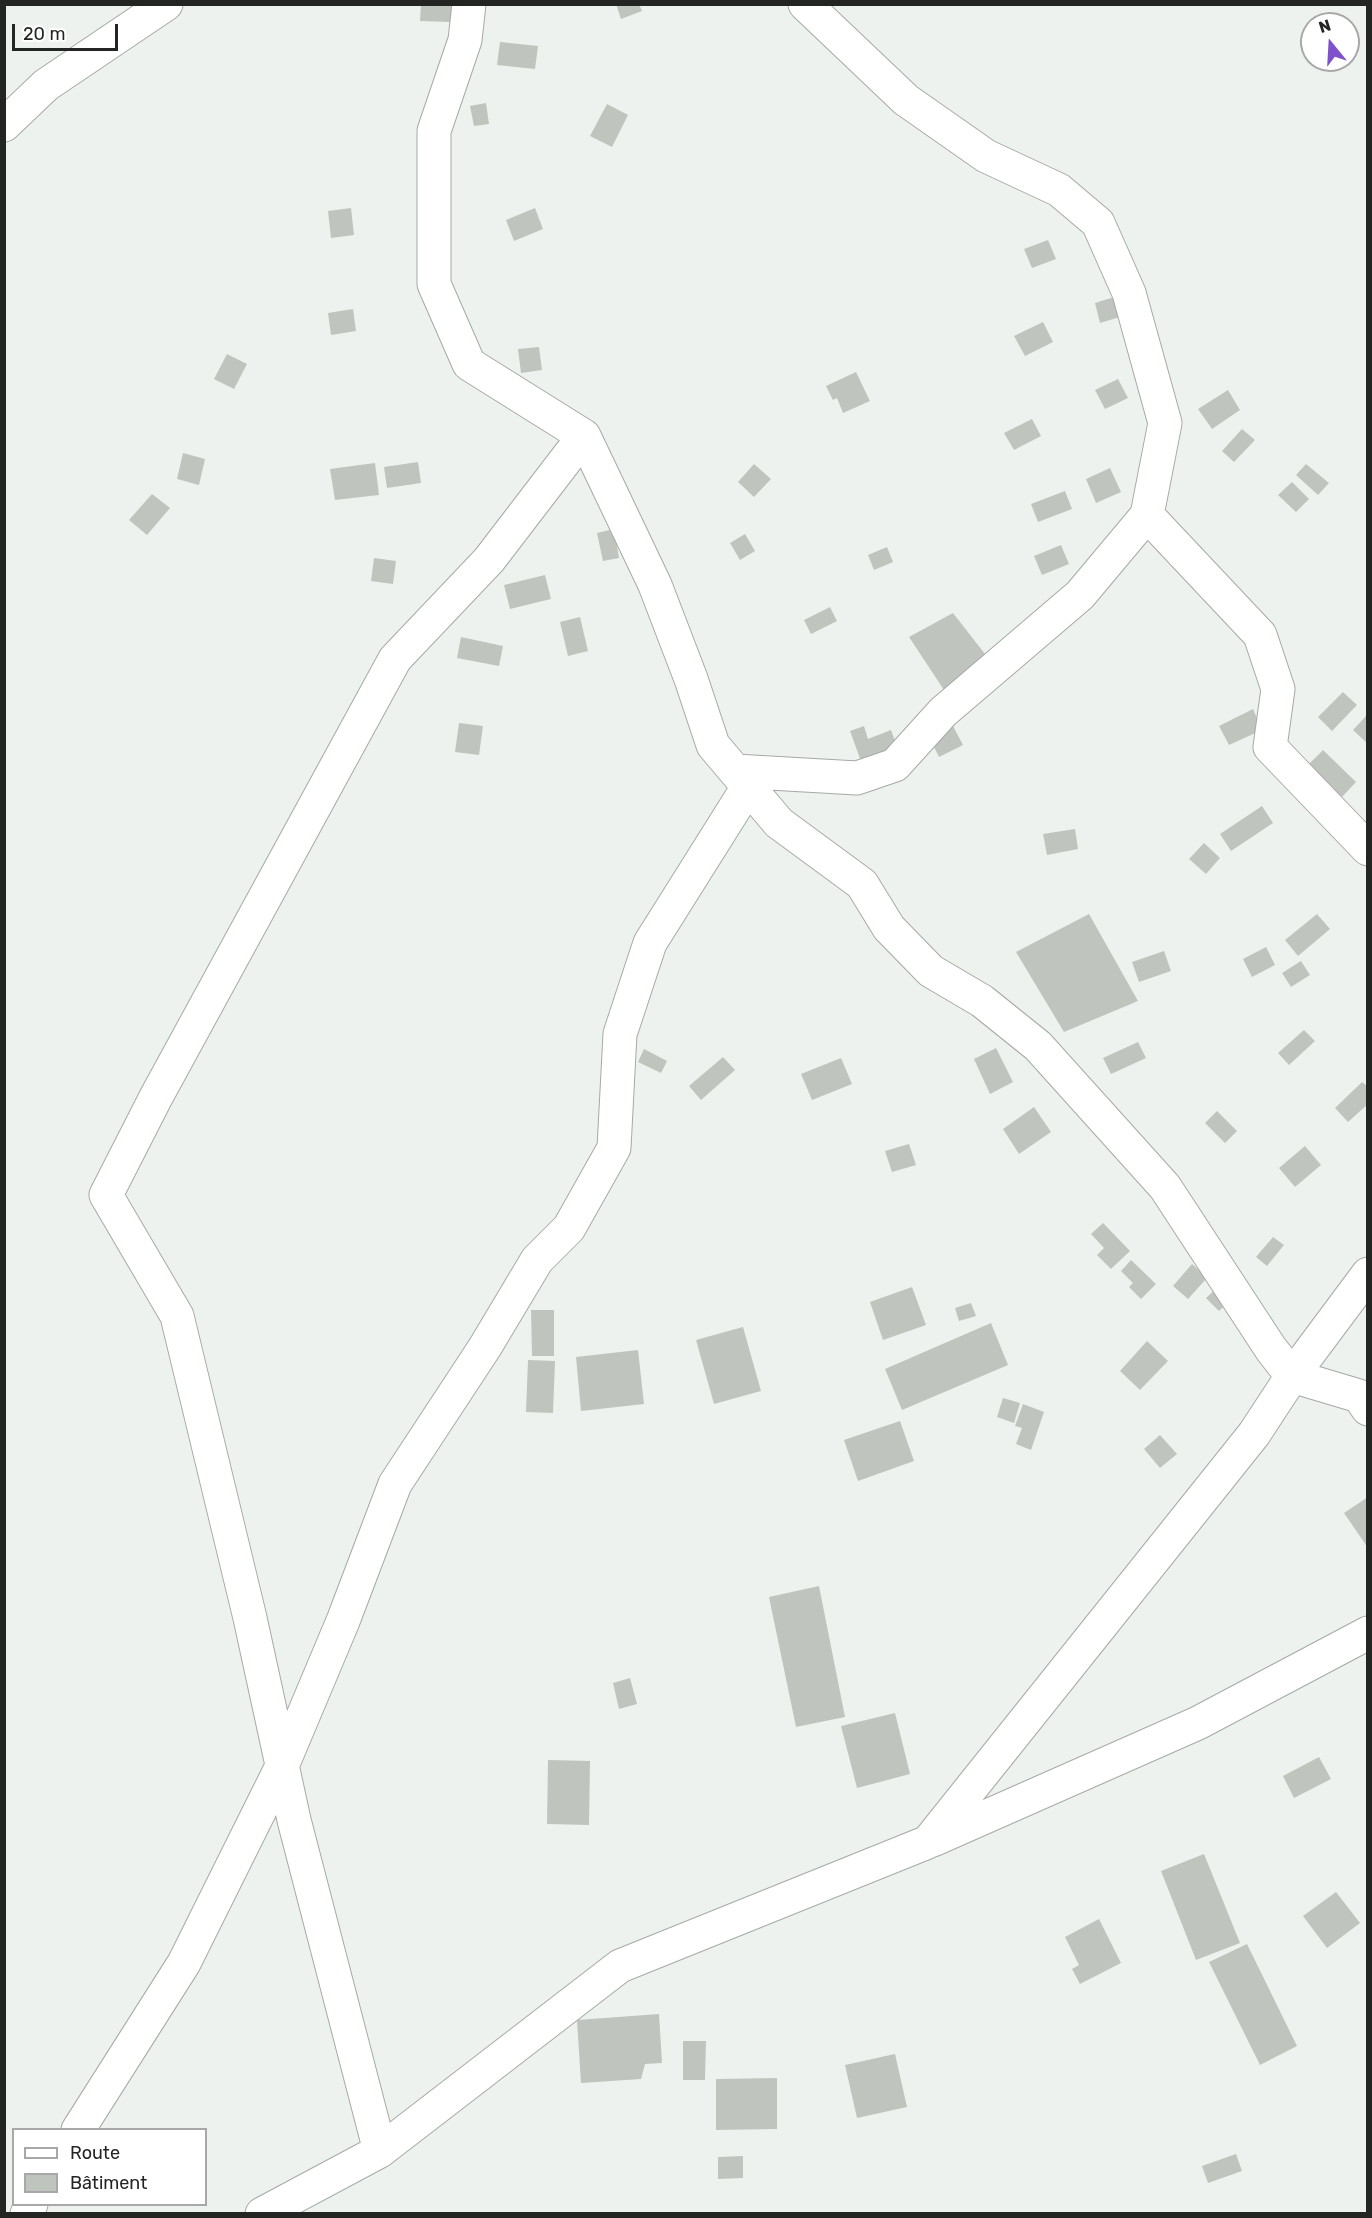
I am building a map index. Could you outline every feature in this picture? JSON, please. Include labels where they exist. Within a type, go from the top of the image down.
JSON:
[{"type":"street","points":[[4,125],[46,85],[166,4]]},
{"type":"street","points":[[469,4],[465,40],[434,131],[434,284],[469,364],[584,436],[655,585],[691,679],[713,745],[779,824],[862,884],[889,928],[931,971],[982,1002],[1038,1046],[1165,1186],[1271,1349],[1292,1376],[1359,1396],[1368,1409]]},
{"type":"street","points":[[742,779],[857,778],[895,765],[943,712],[1080,595],[1147,514],[1165,423],[1129,293],[1098,223],[1059,190],[986,156],[906,100],[805,4]]},
{"type":"street","points":[[380,2151],[294,1820],[250,1618],[177,1316],[106,1195],[156,1097],[396,660],[489,560],[584,436]]},
{"type":"street","points":[[1147,514],[1260,635],[1278,689],[1270,747],[1368,849]]},
{"type":"street","points":[[79,2128],[184,1963],[282,1766],[343,1621],[395,1484],[485,1347],[537,1260],[569,1228],[614,1148],[620,1034],[650,943],[742,779]]},
{"type":"street","points":[[928,1842],[1254,1434],[1292,1376],[1368,1274]]},
{"type":"street","points":[[262,2214],[380,2151],[620,1966],[928,1842],[1198,1723],[1368,1634]]},
{"type":"building","points":[[421,4],[452,4],[450,22],[420,21]]},
{"type":"building","points":[[616,4],[639,4],[642,11],[621,19]]},
{"type":"building","points":[[500,42],[538,46],[535,69],[497,65]]},
{"type":"building","points":[[486,103],[489,124],[474,126],[470,106]]},
{"type":"building","points":[[607,104],[628,115],[612,147],[590,136]]},
{"type":"building","points":[[351,208],[354,235],[331,238],[328,211]]},
{"type":"building","points":[[535,208],[543,229],[514,241],[506,220]]},
{"type":"building","points":[[1048,240],[1056,259],[1032,268],[1024,249]]},
{"type":"building","points":[[1114,297],[1120,317],[1100,323],[1095,303]]},
{"type":"building","points":[[353,309],[356,331],[331,335],[328,313]]},
{"type":"building","points":[[1043,322],[1053,342],[1025,356],[1014,336]]},
{"type":"building","points":[[539,347],[542,370],[521,373],[518,349]]},
{"type":"building","points":[[227,354],[247,364],[234,389],[214,379]]},
{"type":"building","points":[[856,372],[870,401],[843,413],[837,398],[833,400],[826,386]]},
{"type":"building","points":[[1118,379],[1128,398],[1105,409],[1095,390]]},
{"type":"building","points":[[1228,390],[1240,410],[1212,429],[1198,409]]},
{"type":"building","points":[[1032,419],[1041,436],[1014,450],[1004,433]]},
{"type":"building","points":[[1242,429],[1255,440],[1234,462],[1222,451]]},
{"type":"building","points":[[183,453],[205,459],[199,485],[177,479]]},
{"type":"building","points":[[418,462],[421,483],[387,488],[384,467]]},
{"type":"building","points":[[375,463],[379,495],[335,500],[330,469]]},
{"type":"building","points":[[754,464],[771,479],[754,497],[738,482]]},
{"type":"building","points":[[1306,464],[1329,483],[1318,495],[1296,475]]},
{"type":"building","points":[[1110,468],[1121,492],[1096,503],[1086,479]]},
{"type":"building","points":[[1292,482],[1309,499],[1296,512],[1278,495]]},
{"type":"building","points":[[1065,491],[1072,509],[1038,522],[1031,504]]},
{"type":"building","points":[[152,494],[170,508],[147,535],[129,520]]},
{"type":"building","points":[[614,529],[619,558],[603,561],[597,533]]},
{"type":"building","points":[[745,534],[755,551],[740,560],[730,543]]},
{"type":"building","points":[[1061,545],[1069,564],[1042,575],[1034,556]]},
{"type":"building","points":[[887,547],[893,562],[874,570],[868,555]]},
{"type":"building","points":[[374,558],[396,561],[393,584],[371,581]]},
{"type":"building","points":[[545,575],[551,599],[510,609],[504,585]]},
{"type":"building","points":[[830,607],[837,621],[811,634],[804,620]]},
{"type":"building","points":[[953,613],[992,663],[946,693],[909,637]]},
{"type":"building","points":[[580,617],[588,651],[568,656],[560,622]]},
{"type":"building","points":[[461,637],[503,646],[499,666],[457,658]]},
{"type":"building","points":[[1343,692],[1357,705],[1332,731],[1318,717]]},
{"type":"building","points":[[1253,709],[1262,730],[1229,745],[1219,726]]},
{"type":"building","points":[[1366,716],[1368,717],[1368,744],[1353,730]]},
{"type":"building","points":[[459,723],[483,726],[479,755],[455,752]]},
{"type":"building","points":[[864,726],[868,739],[891,730],[899,752],[862,764],[850,731]]},
{"type":"building","points":[[953,726],[963,745],[939,757],[930,739]]},
{"type":"building","points":[[1323,750],[1356,782],[1342,797],[1309,764]]},
{"type":"building","points":[[1262,806],[1273,823],[1231,851],[1220,834]]},
{"type":"building","points":[[1075,829],[1078,849],[1047,855],[1043,834]]},
{"type":"building","points":[[1204,843],[1220,858],[1206,874],[1189,859]]},
{"type":"building","points":[[1089,914],[1138,1001],[1064,1032],[1016,952]]},
{"type":"building","points":[[1317,914],[1330,929],[1298,956],[1285,940]]},
{"type":"building","points":[[1266,947],[1275,965],[1252,977],[1243,959]]},
{"type":"building","points":[[1164,951],[1171,971],[1139,982],[1132,962]]},
{"type":"building","points":[[1301,961],[1310,975],[1291,987],[1282,973]]},
{"type":"building","points":[[1304,1030],[1315,1041],[1289,1065],[1278,1053]]},
{"type":"building","points":[[1138,1042],[1146,1058],[1111,1074],[1103,1058]]},
{"type":"building","points":[[996,1048],[1013,1082],[990,1094],[974,1059]]},
{"type":"building","points":[[644,1049],[667,1061],[661,1073],[638,1062]]},
{"type":"building","points":[[723,1057],[735,1070],[701,1100],[689,1086]]},
{"type":"building","points":[[841,1058],[852,1084],[812,1100],[801,1074]]},
{"type":"building","points":[[1362,1082],[1368,1087],[1368,1104],[1348,1122],[1335,1108]]},
{"type":"building","points":[[1034,1107],[1051,1132],[1019,1154],[1003,1129]]},
{"type":"building","points":[[1217,1111],[1237,1131],[1225,1143],[1205,1123]]},
{"type":"building","points":[[909,1144],[916,1165],[892,1172],[885,1151]]},
{"type":"building","points":[[1305,1146],[1321,1165],[1295,1187],[1279,1168]]},
{"type":"building","points":[[1103,1223],[1130,1251],[1111,1269],[1097,1255],[1104,1248],[1091,1234]]},
{"type":"building","points":[[1273,1237],[1284,1245],[1267,1266],[1256,1257]]},
{"type":"building","points":[[1131,1260],[1156,1284],[1141,1299],[1129,1287],[1133,1283],[1121,1271]]},
{"type":"building","points":[[1192,1264],[1207,1278],[1188,1299],[1173,1286]]},
{"type":"building","points":[[1222,1283],[1235,1296],[1219,1311],[1206,1298]]},
{"type":"building","points":[[912,1287],[926,1325],[883,1340],[870,1302]]},
{"type":"building","points":[[971,1303],[976,1316],[959,1321],[955,1308]]},
{"type":"building","points":[[531,1310],[554,1310],[554,1356],[532,1356]]},
{"type":"building","points":[[991,1323],[1008,1365],[902,1410],[885,1369]]},
{"type":"building","points":[[743,1327],[761,1391],[714,1404],[696,1340]]},
{"type":"building","points":[[1147,1341],[1168,1361],[1140,1390],[1120,1371]]},
{"type":"building","points":[[638,1350],[644,1404],[581,1411],[576,1357]]},
{"type":"building","points":[[528,1360],[555,1361],[553,1413],[526,1412]]},
{"type":"building","points":[[1003,1398],[1020,1403],[1014,1423],[997,1417]]},
{"type":"building","points":[[1023,1404],[1044,1412],[1031,1450],[1016,1444],[1022,1428],[1015,1426]]},
{"type":"building","points":[[900,1421],[914,1461],[858,1481],[844,1440]]},
{"type":"building","points":[[1160,1435],[1177,1454],[1160,1468],[1144,1449]]},
{"type":"building","points":[[1368,1497],[1368,1548],[1344,1513]]},
{"type":"building","points":[[819,1586],[845,1717],[796,1727],[769,1597]]},
{"type":"building","points":[[630,1678],[637,1704],[619,1709],[613,1683]]},
{"type":"building","points":[[895,1713],[910,1774],[857,1788],[841,1726]]},
{"type":"building","points":[[1319,1757],[1331,1779],[1294,1798],[1283,1776]]},
{"type":"building","points":[[548,1760],[590,1761],[589,1825],[547,1824]]},
{"type":"building","points":[[1204,1854],[1240,1943],[1196,1960],[1161,1871]]},
{"type":"building","points":[[1336,1892],[1360,1923],[1327,1948],[1303,1916]]},
{"type":"building","points":[[1099,1919],[1121,1963],[1080,1984],[1072,1969],[1079,1965],[1065,1937]]},
{"type":"building","points":[[1247,1944],[1297,2046],[1260,2065],[1209,1962]]},
{"type":"building","points":[[659,2014],[662,2063],[645,2064],[641,2079],[581,2083],[577,2020]]},
{"type":"building","points":[[683,2041],[706,2041],[705,2080],[683,2080]]},
{"type":"building","points":[[895,2054],[907,2107],[857,2118],[845,2065]]},
{"type":"building","points":[[777,2078],[777,2129],[716,2130],[716,2079]]},
{"type":"building","points":[[1236,2154],[1242,2171],[1208,2183],[1202,2166]]},
{"type":"building","points":[[743,2156],[743,2178],[718,2179],[718,2157]]}]
